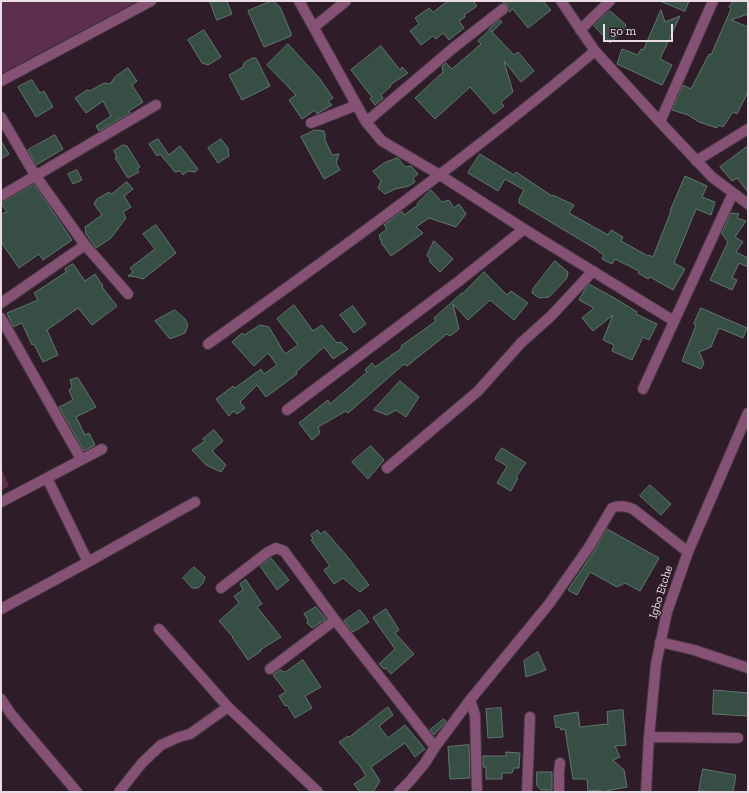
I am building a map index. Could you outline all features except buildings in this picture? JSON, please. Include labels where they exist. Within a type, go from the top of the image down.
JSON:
[{"type":"street","points":[[1,82],[151,1]]},
{"type":"street","points":[[299,1],[366,122],[382,142],[440,175],[524,229],[674,321]]},
{"type":"street","points":[[314,27],[346,1]]},
{"type":"street","points":[[561,1],[595,51],[660,122],[712,177],[748,204]]},
{"type":"street","points":[[580,30],[610,1]]},
{"type":"street","points":[[660,122],[713,1]]},
{"type":"street","points":[[366,122],[502,9]]},
{"type":"street","points":[[208,344],[353,240],[440,175],[538,99],[595,51]]},
{"type":"street","points":[[311,123],[357,105]]},
{"type":"street","points":[[1,196],[156,106]]},
{"type":"street","points":[[1,117],[35,175],[85,245],[128,294]]},
{"type":"street","points":[[696,161],[748,129]]},
{"type":"street","points":[[643,389],[733,193]]},
{"type":"street","points":[[287,410],[459,281],[524,229]]},
{"type":"street","points":[[1,303],[85,245]]},
{"type":"street","points":[[388,468],[478,391],[521,343],[551,316],[593,271]]},
{"type":"street","points":[[1,318],[81,459]]},
{"type":"street","name":"Igbo Etche","points":[[646,792],[649,737],[656,664],[667,612],[688,552],[748,413]]},
{"type":"street","points":[[1,502],[102,449]]},
{"type":"street","points":[[47,478],[88,562]]},
{"type":"street","points":[[1,609],[195,502]]},
{"type":"street","points":[[399,792],[425,763],[434,748],[470,700],[550,604],[589,547],[612,508],[626,506],[633,509],[688,552]]},
{"type":"street","points":[[222,588],[268,552],[276,548],[284,552],[434,748]]},
{"type":"street","points":[[270,669],[335,620]]},
{"type":"street","points":[[159,630],[228,707],[318,792]]},
{"type":"street","points":[[660,642],[700,652],[748,668]]},
{"type":"street","points":[[1,699],[11,714],[77,792]]},
{"type":"street","points":[[470,700],[475,715],[477,792]]},
{"type":"street","points":[[118,792],[142,763],[161,744],[190,734],[228,707]]},
{"type":"street","points":[[527,792],[530,717]]},
{"type":"street","points":[[649,737],[738,738]]},
{"type":"street","points":[[559,792],[560,763]]},
{"type":"shaded area","points":[[1,1],[138,1],[1,74]]},
{"type":"shaded area","points":[[1,468],[9,486],[1,491]]}]
